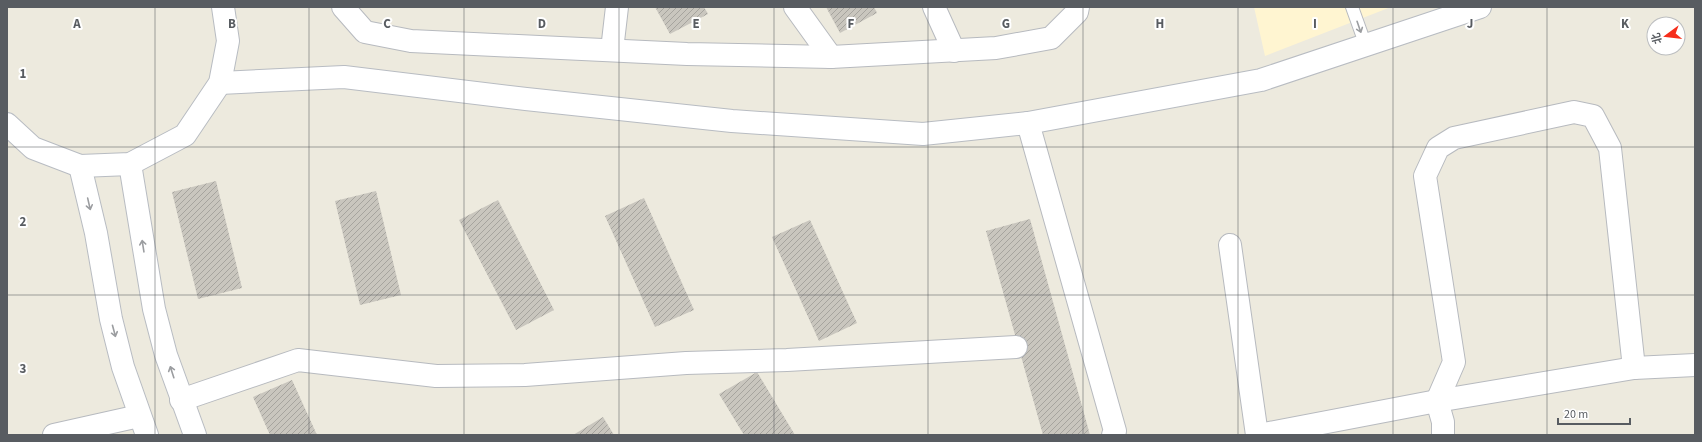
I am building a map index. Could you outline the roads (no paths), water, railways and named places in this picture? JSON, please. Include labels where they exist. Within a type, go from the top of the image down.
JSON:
[{"type":"street","points":[[7,124],[33,148],[80,166],[130,164],[185,135],[220,83],[228,41],[223,7]]},
{"type":"street","points":[[343,7],[365,32],[411,41],[612,50],[831,57],[996,48],[1051,38],[1077,12],[1078,7]]},
{"type":"street","points":[[612,50],[616,7]]},
{"type":"street","points":[[795,7],[831,57]]},
{"type":"street","points":[[934,7],[954,51]]},
{"type":"street","points":[[220,83],[344,77],[534,100],[732,121],[923,134],[1028,123],[1261,80],[1480,7]]},
{"type":"street","points":[[1443,435],[1443,422],[1437,401],[1454,362],[1425,176],[1438,148],[1454,138],[1574,112],[1593,116],[1610,148],[1634,368]]},
{"type":"street","points":[[1028,123],[1115,431],[1113,435]]},
{"type":"street","points":[[130,164],[154,309],[166,355],[181,400],[195,435]]},
{"type":"street","points":[[54,435],[143,425],[123,368],[111,319],[96,233],[80,166]]},
{"type":"street","points":[[1230,245],[1258,435],[1437,401],[1634,368],[1695,365]]},
{"type":"street","points":[[181,400],[298,360],[436,376],[525,375],[686,363],[787,360],[1016,347]]},
{"type":"lane","points":[[1352,7],[1366,46]]}]
